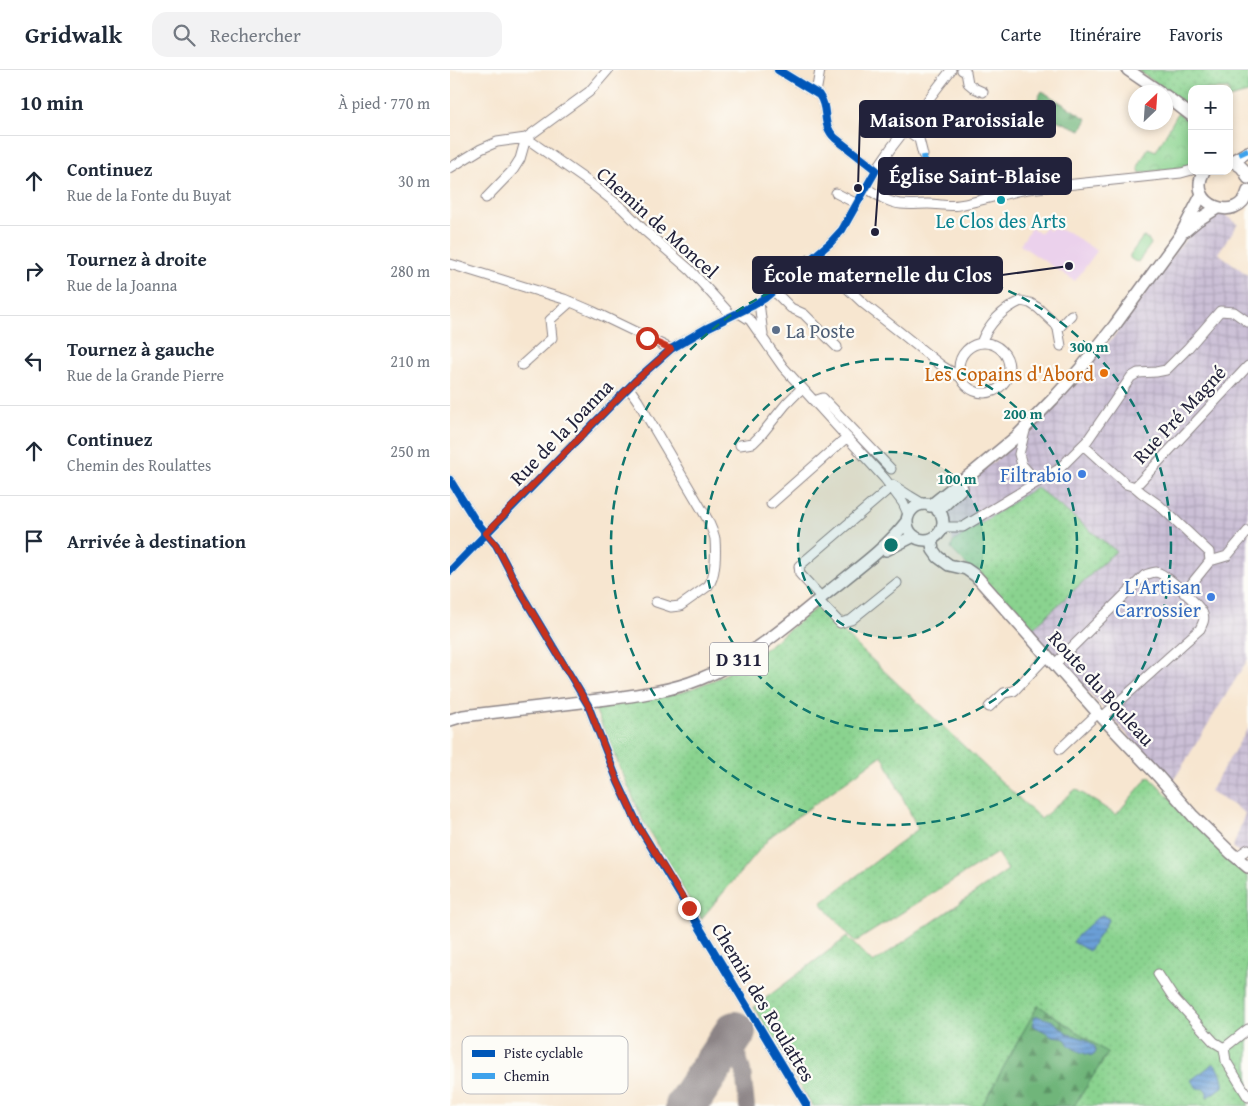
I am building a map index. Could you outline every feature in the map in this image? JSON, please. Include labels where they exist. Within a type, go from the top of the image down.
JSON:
[{"type":"main road","points":[[1128,70],[1150,85]]},
{"type":"main road","points":[[1173,101],[1188,113]]},
{"type":"main road","points":[[1233,160],[1248,152]]},
{"type":"main road","points":[[1233,162],[1248,174]]},
{"type":"main road","points":[[931,507],[942,516],[942,527],[936,537],[925,540],[919,539],[914,536],[908,526],[908,518],[916,508],[931,507],[1016,437],[1053,399],[1115,325],[1180,236],[1201,189],[1202,175]]},
{"type":"main road","points":[[1201,189],[1206,200],[1211,205],[1224,209],[1238,205],[1248,193]]},
{"type":"main road","points":[[1180,236],[1198,220],[1217,208]]},
{"type":"main road","name":"D 311","points":[[450,720],[463,716],[644,694],[682,686],[700,679],[731,664],[775,634],[867,561],[901,530],[908,518]]},
{"type":"main road","name":"D 311","points":[[867,561],[914,536]]},
{"type":"main road","name":"Route du Bouleau","points":[[931,539],[933,550],[938,557],[949,565],[966,569],[976,576],[1193,816],[1248,867]]},
{"type":"street","points":[[450,168],[481,149],[497,142],[526,138],[589,92],[608,70]]},
{"type":"street","points":[[778,70],[816,93],[824,101],[827,125],[830,132],[876,170]]},
{"type":"street","points":[[816,93],[820,70]]},
{"type":"street","name":"Rue de la Joanna","points":[[450,571],[629,388],[671,349],[707,328],[756,304],[830,243],[842,230],[876,170],[951,70]]},
{"type":"street","points":[[962,70],[966,72],[968,84],[983,92]]},
{"type":"street","points":[[906,129],[919,139],[922,155]]},
{"type":"street","points":[[486,198],[520,160],[526,138]]},
{"type":"street","name":"Chemin de Moncel","points":[[526,138],[593,185],[623,209],[690,270],[735,315],[750,320],[754,325]]},
{"type":"street","points":[[866,188],[888,201],[900,204],[958,206],[1026,189],[1188,171]]},
{"type":"street","points":[[1181,173],[1188,176],[1201,189]]},
{"type":"street","points":[[836,193],[857,204]]},
{"type":"street","points":[[810,259],[829,271],[864,304],[942,366],[960,376]]},
{"type":"street","points":[[450,264],[569,301],[671,349]]},
{"type":"street","points":[[774,291],[791,308],[804,314],[837,347]]},
{"type":"street","points":[[982,343],[985,334],[1000,315],[1011,305],[1021,300],[1038,308],[1056,325],[1061,346]]},
{"type":"street","points":[[522,365],[552,338],[550,320],[569,301]]},
{"type":"street","points":[[756,304],[752,318],[754,325],[783,367],[885,479],[903,504],[908,518]]},
{"type":"street","points":[[756,304],[763,338]]},
{"type":"street","name":"Rue Pré Magné","points":[[942,527],[962,527],[1059,469],[1087,441],[1131,377],[1138,373],[1166,370],[1188,348],[1220,310],[1234,312],[1248,322]]},
{"type":"street","points":[[1058,329],[1071,315]]},
{"type":"street","points":[[990,344],[998,348],[1008,361],[1009,370],[1002,386],[996,391],[987,394],[970,390],[960,376],[958,369],[962,355],[974,345],[990,344]]},
{"type":"street","name":"Rue Pré Magné","points":[[1136,486],[1248,366]]},
{"type":"street","points":[[629,388],[708,520],[715,537],[713,576],[708,586],[680,606],[671,607],[656,602]]},
{"type":"street","points":[[740,444],[752,443],[761,435],[786,404],[802,388]]},
{"type":"street","points":[[814,401],[823,398],[891,469]]},
{"type":"street","points":[[1026,427],[1019,454],[1022,465],[1036,482]]},
{"type":"street","points":[[771,504],[847,437]]},
{"type":"street","name":"Rue Pré Magné","points":[[1083,445],[1126,484],[1136,486],[1142,493],[1159,505],[1209,552],[1210,561]]},
{"type":"street","points":[[885,479],[931,507]]},
{"type":"street","name":"Chemin des Roulattes","points":[[450,480],[475,520],[496,545],[531,610],[586,702],[618,782],[639,827],[807,1106]]},
{"type":"street","points":[[891,487],[799,566],[800,574],[840,623],[851,620],[897,582]]},
{"type":"street","points":[[1184,593],[1210,561],[1227,556],[1248,532]]},
{"type":"street","points":[[989,707],[1004,693],[1014,691],[1051,660],[1145,575],[1155,572],[1166,576],[1202,613],[1204,622],[1200,628],[1060,749]]},
{"type":"street","points":[[1236,857],[1248,849]]},
{"type":"street","points":[[1158,974],[1174,997],[1214,1042],[1224,1048]]},
{"type":"street","points":[[1224,1048],[1248,1029]]},
{"type":"street","points":[[1224,1048],[1226,1061],[1248,1097]]},
{"type":"shaded area","points":[[1220,212],[1238,224],[1218,253],[1248,275],[1248,659],[1172,783],[1031,630],[1116,551],[1036,487],[953,542],[945,510],[978,474],[1026,435],[1084,373],[1118,331],[1175,252],[1201,221]]},
{"type":"shaded area","points":[[1045,227],[1050,231],[1052,228],[1068,232],[1097,251],[1075,281],[1020,245],[1031,228],[1040,233]]},
{"type":"shaded area","points":[[1248,728],[1248,860],[1233,847],[1245,813],[1210,791]]},
{"type":"green space","points":[[1137,70],[1248,70],[1248,93],[1233,97],[1233,85],[1188,85],[1188,105],[1173,95],[1173,85],[1159,85]]},
{"type":"green space","points":[[1042,91],[1087,119],[1081,130],[1031,110]]},
{"type":"green space","points":[[1178,113],[1188,120],[1188,167],[1140,173],[1138,167],[1148,148],[1156,151],[1168,130],[1173,130],[1173,122]]},
{"type":"green space","points":[[1144,237],[1151,244],[1138,262],[1134,261],[1130,258],[1130,255]]},
{"type":"green space","points":[[1036,487],[1116,551],[1031,630],[951,549],[953,542]]},
{"type":"green space","points":[[818,606],[847,636],[1041,819],[1076,789],[1116,815],[1149,776],[1227,857],[1248,876],[1248,1106],[812,1106],[754,1007],[847,937],[873,963],[1008,870],[997,853],[855,942],[821,903],[918,829],[882,755],[771,836],[701,919],[643,821],[595,709],[683,692],[716,679],[750,661]]},
{"type":"green space","points":[[1038,1005],[1108,1053],[1074,1106],[982,1106]]},
{"type":"water","points":[[1102,915],[1109,919],[1089,951],[1073,942],[1078,935]]},
{"type":"water","points":[[1037,1016],[1053,1021],[1068,1034],[1085,1039],[1095,1047],[1095,1054],[1092,1056],[1077,1050],[1061,1037],[1053,1036],[1034,1026],[1033,1018]]},
{"type":"water","points":[[1215,1064],[1220,1072],[1223,1087],[1207,1097],[1205,1089],[1197,1088],[1191,1080]]},
{"type":"taxiway","points":[[730,1039],[738,1054],[743,1071],[747,1106]]},
{"type":"runway","points":[[686,1106],[735,1032]]},
{"type":"marked path","points":[[1239,154],[1248,150]]},
{"type":"marked path","points":[[923,155],[926,180]]},
{"type":"cycle path","points":[[450,571],[635,381],[671,349],[765,298],[830,243],[842,230],[876,170],[830,132],[826,122],[824,106],[819,95],[778,70]]},
{"type":"cycle path","points":[[450,480],[475,520],[496,545],[521,593],[588,705],[618,782],[639,827],[807,1106]]},
{"type":"place","name":"Maison Paroissiale","points":[[858,188]]},
{"type":"place","name":"Le Clos des Arts","points":[[1001,200]]},
{"type":"place","name":"Église Saint-Blaise","points":[[875,232]]},
{"type":"place","name":"École maternelle du Clos","points":[[1069,266]]},
{"type":"place","name":"La Poste","points":[[776,330]]},
{"type":"place","name":"Les Copains d'Abord","points":[[1104,373]]},
{"type":"place","name":"Filtrabio","points":[[1082,474]]},
{"type":"place","name":"L'Artisan Carrossier","points":[[1211,597]]},
{"type":"route","points":[[647,338],[671,349],[635,381],[486,533],[496,545],[521,593],[588,705],[618,782],[639,827],[689,908]]}]
